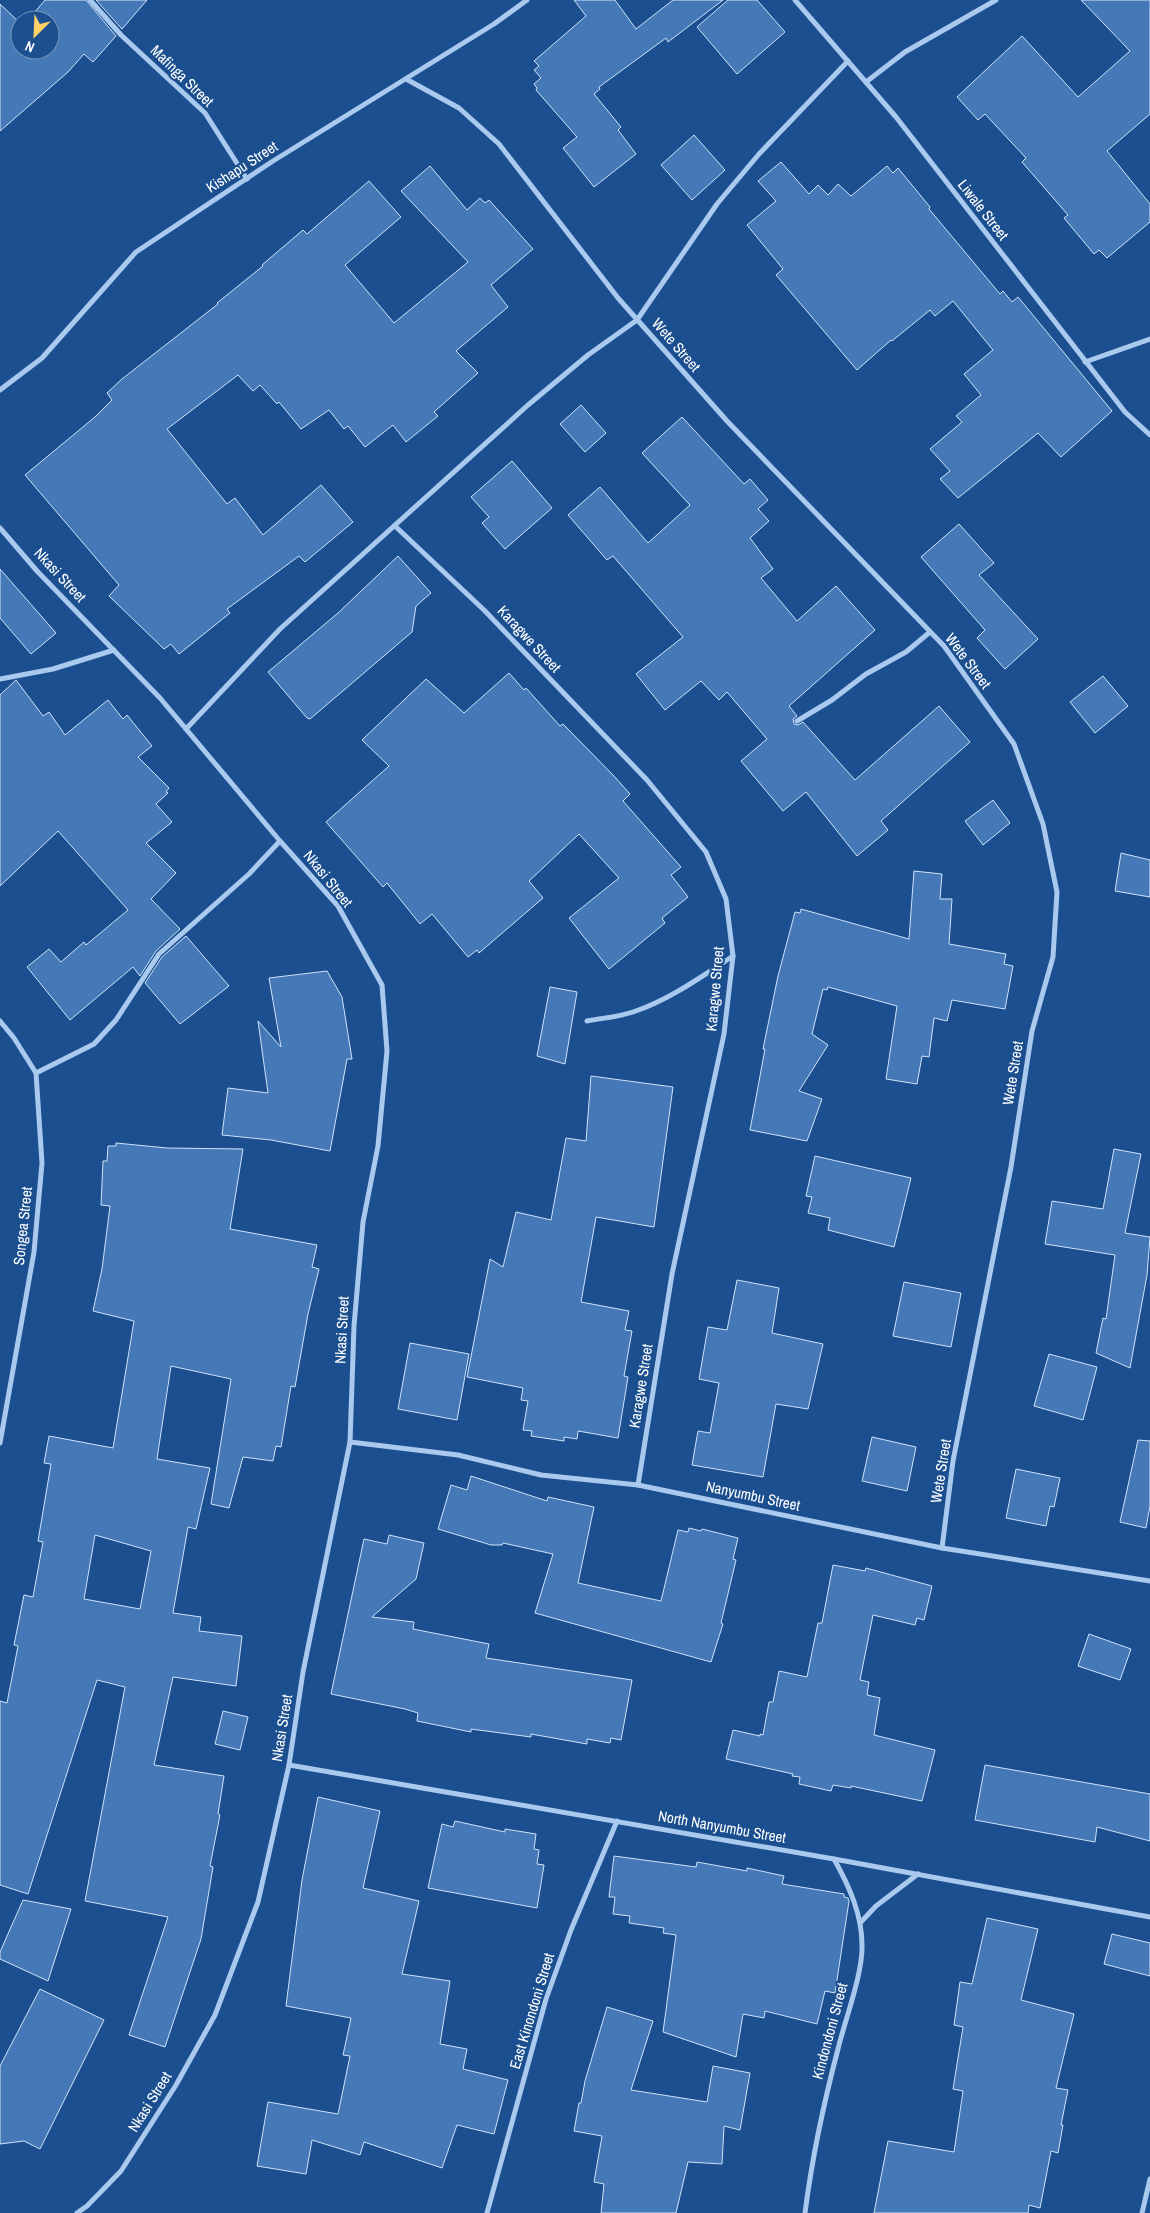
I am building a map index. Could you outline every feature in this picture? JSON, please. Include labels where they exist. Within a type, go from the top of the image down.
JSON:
[{"type":"street","name":"Mafinga Street","points":[[90,0],[121,35],[205,114],[247,179]]},
{"type":"street","name":"Kishapu Street","points":[[0,390],[42,358],[136,252],[527,0]]},
{"type":"street","name":"Liwale Street","points":[[795,0],[896,117],[1125,412],[1150,435]]},
{"type":"street","points":[[866,82],[904,52],[996,0]]},
{"type":"street","points":[[186,729],[280,629],[528,405],[588,355],[638,320],[717,204],[759,154],[848,61]]},
{"type":"street","name":"Wete Street","points":[[406,79],[459,108],[480,124],[499,144],[618,298],[727,421],[944,646],[1014,744],[1043,824],[1057,892],[1053,957],[1032,1030],[1009,1177],[953,1461],[942,1548]]},
{"type":"street","points":[[1085,362],[1150,339]]},
{"type":"street","name":"Karagwe Street","points":[[395,526],[484,610],[647,780],[706,852],[726,899],[733,956],[724,1034],[672,1274],[638,1485]]},
{"type":"street","name":"Nkasi Street","points":[[0,528],[37,571],[160,698],[280,842],[338,906],[382,985],[387,1051],[378,1146],[363,1222],[354,1326],[350,1442],[303,1672],[289,1764],[258,1902],[215,2015],[176,2085],[121,2171],[87,2206],[77,2213]]},
{"type":"street","name":"Wete Street","points":[[797,721],[832,700],[866,674],[906,652],[930,632]]},
{"type":"street","points":[[0,679],[52,668],[114,650]]},
{"type":"street","points":[[36,1074],[94,1044],[116,1020],[159,954],[249,874],[280,842]]},
{"type":"street","points":[[587,1021],[632,1013],[648,1006],[693,983],[733,956]]},
{"type":"street","name":"Songea Street","points":[[0,1021],[14,1038],[36,1074],[42,1163],[34,1252],[0,1443]]},
{"type":"street","name":"Nanyumbu Street","points":[[350,1442],[458,1455],[541,1475],[638,1485],[942,1548],[1150,1581]]},
{"type":"street","name":"North Nanyumbu Street","points":[[289,1764],[834,1859],[1150,1917]]},
{"type":"street","name":"East Kinondoni Street","points":[[486,2213],[546,1999],[571,1930],[617,1822]]},
{"type":"street","name":"Kindondoni Street","points":[[805,2213],[828,2087],[856,1979],[862,1946],[860,1923],[848,1883],[834,1859]]},
{"type":"street","points":[[860,1923],[876,1906],[918,1874]]},
{"type":"street","points":[[1142,2213],[1150,2179]]},
{"type":"building","points":[[45,0],[86,0],[116,36],[93,62],[84,54],[68,72],[0,131],[0,4],[10,14],[10,60],[60,60],[60,10],[36,10]]},
{"type":"building","points":[[96,0],[147,0],[122,29]]},
{"type":"building","points":[[574,0],[615,0],[636,29],[673,0],[723,0],[668,42],[666,38],[599,87],[600,89],[594,94],[621,127],[618,130],[636,154],[594,187],[563,148],[577,137],[536,90],[537,88],[534,84],[541,78],[534,70],[539,66],[534,61],[586,16]]},
{"type":"building","points":[[728,0],[757,0],[785,32],[737,74],[697,27]]},
{"type":"building","points":[[1081,0],[1150,0],[1150,114],[1107,151],[1150,204],[1150,222],[1107,258],[1099,250],[1094,254],[1064,218],[1068,215],[1022,162],[1026,158],[985,114],[978,120],[957,97],[1022,36],[1078,97],[1130,51]]},
{"type":"building","points":[[694,135],[725,170],[692,200],[661,165]]},
{"type":"building","points":[[781,162],[809,194],[818,185],[828,195],[838,184],[851,196],[887,166],[893,173],[898,168],[930,207],[929,209],[1000,294],[1003,291],[1012,302],[1018,297],[1112,411],[1061,457],[1038,433],[958,498],[940,479],[950,471],[930,449],[962,422],[956,416],[981,395],[964,374],[993,350],[953,301],[935,316],[930,310],[891,340],[857,370],[776,275],[783,269],[747,225],[776,201],[758,181]]},
{"type":"building","points":[[430,166],[467,210],[480,198],[485,203],[489,200],[533,249],[491,285],[508,307],[456,351],[478,373],[434,412],[438,416],[406,442],[393,425],[365,447],[348,426],[344,429],[329,410],[301,429],[279,402],[277,404],[260,385],[253,391],[238,375],[167,429],[227,504],[235,498],[263,535],[321,485],[353,522],[305,562],[299,556],[227,609],[230,613],[179,654],[171,644],[164,649],[109,596],[119,585],[25,475],[95,417],[112,400],[107,393],[122,379],[218,304],[303,230],[307,234],[369,181],[401,217],[345,265],[394,323],[468,262],[401,191]]},
{"type":"building","points":[[581,405],[606,433],[585,452],[560,424]]},
{"type":"building","points":[[682,417],[744,484],[750,479],[768,500],[758,509],[769,521],[750,538],[773,569],[761,578],[797,621],[836,586],[875,630],[789,706],[797,716],[793,719],[794,724],[798,725],[803,722],[855,780],[939,706],[970,742],[881,821],[888,830],[857,856],[806,792],[783,811],[741,761],[767,739],[727,692],[719,700],[701,681],[665,710],[636,674],[683,637],[613,556],[607,560],[568,515],[600,487],[648,543],[690,505],[642,453]]},
{"type":"building","points":[[512,461],[552,508],[505,549],[482,523],[489,517],[471,497]]},
{"type":"building","points":[[959,524],[994,563],[979,575],[1038,639],[1005,669],[977,638],[985,630],[921,557]]},
{"type":"building","points":[[398,556],[431,593],[416,606],[412,632],[310,719],[307,718],[268,672],[338,613]]},
{"type":"building","points":[[0,569],[56,633],[31,654],[0,618]]},
{"type":"building","points":[[509,673],[524,690],[526,688],[560,726],[563,724],[630,794],[623,801],[681,867],[671,875],[688,897],[662,918],[665,923],[609,969],[569,918],[619,878],[579,834],[529,881],[543,898],[479,953],[477,950],[468,957],[432,914],[420,924],[387,883],[383,887],[326,822],[389,766],[362,740],[426,679],[464,713]]},
{"type":"building","points":[[1103,676],[1128,706],[1095,733],[1070,702]]},
{"type":"building","points":[[16,680],[43,716],[49,712],[65,735],[108,700],[123,719],[127,715],[152,746],[138,757],[169,788],[166,792],[168,793],[156,804],[172,822],[146,843],[176,873],[151,899],[180,929],[156,951],[140,976],[133,967],[70,1020],[27,967],[49,949],[61,962],[84,942],[86,945],[128,910],[58,831],[0,886],[0,695]]},
{"type":"building","points":[[993,800],[1010,823],[983,845],[965,821]]},
{"type":"building","points":[[1121,853],[1150,860],[1150,897],[1115,891]]},
{"type":"building","points":[[914,871],[942,874],[940,899],[952,899],[949,944],[1006,954],[1004,964],[1013,966],[1005,1009],[952,1000],[947,1021],[934,1018],[929,1057],[922,1056],[917,1084],[886,1079],[897,1006],[828,987],[827,990],[823,989],[812,1034],[828,1045],[799,1091],[822,1099],[807,1141],[750,1130],[765,1049],[763,1049],[778,976],[795,912],[800,913],[801,909],[909,939]]},
{"type":"building","points":[[186,936],[229,986],[180,1024],[145,983],[162,957]]},
{"type":"building","points":[[327,971],[342,997],[352,1059],[347,1059],[330,1151],[271,1140],[222,1135],[228,1088],[268,1093],[258,1021],[281,1047],[269,978]]},
{"type":"building","points":[[550,987],[577,992],[565,1064],[537,1056]]},
{"type":"building","points":[[591,1076],[673,1087],[654,1227],[596,1217],[581,1302],[629,1311],[625,1330],[632,1331],[624,1376],[628,1377],[618,1438],[578,1431],[577,1439],[564,1437],[564,1441],[531,1436],[532,1431],[523,1430],[528,1401],[521,1400],[523,1388],[467,1377],[490,1259],[503,1267],[516,1212],[551,1220],[566,1138],[586,1141]]},
{"type":"building","points":[[116,1143],[167,1148],[243,1149],[230,1229],[317,1245],[312,1267],[319,1269],[308,1314],[295,1387],[291,1386],[281,1447],[276,1446],[273,1461],[243,1457],[229,1508],[211,1504],[231,1379],[171,1366],[157,1459],[210,1468],[196,1529],[188,1527],[173,1613],[201,1617],[199,1631],[242,1636],[236,1686],[173,1677],[154,1765],[224,1776],[218,1814],[220,1815],[210,1866],[213,1867],[201,1939],[165,2047],[129,2035],[168,1917],[85,1901],[125,1687],[97,1680],[28,1894],[0,1885],[0,1701],[7,1703],[18,1646],[14,1645],[24,1595],[33,1597],[43,1542],[38,1541],[51,1464],[44,1463],[49,1436],[113,1448],[134,1321],[93,1311],[102,1269],[110,1206],[101,1205],[103,1161],[107,1161],[108,1146],[116,1146]],"holes":[[[95,1535],[151,1551],[140,1609],[84,1599]]]},
{"type":"building","points":[[1114,1149],[1141,1154],[1125,1233],[1150,1237],[1147,1275],[1130,1368],[1096,1353],[1103,1318],[1106,1319],[1115,1255],[1045,1244],[1052,1201],[1103,1209]]},
{"type":"building","points":[[815,1156],[911,1178],[894,1247],[828,1230],[830,1218],[808,1213],[812,1197],[806,1196]]},
{"type":"building","points":[[737,1280],[779,1288],[772,1333],[823,1344],[808,1409],[776,1404],[763,1477],[692,1465],[698,1431],[710,1433],[719,1383],[699,1379],[708,1327],[727,1330]]},
{"type":"building","points":[[904,1282],[961,1293],[951,1347],[893,1336]]},
{"type":"building","points":[[410,1343],[469,1354],[457,1420],[398,1409]]},
{"type":"building","points":[[1049,1354],[1097,1367],[1083,1420],[1034,1406]]},
{"type":"building","points":[[872,1437],[916,1447],[907,1491],[862,1481]]},
{"type":"building","points":[[1138,1440],[1150,1441],[1150,1506],[1146,1528],[1120,1522]]},
{"type":"building","points":[[1016,1469],[1060,1478],[1054,1507],[1050,1506],[1046,1526],[1006,1518]]},
{"type":"building","points":[[471,1476],[547,1501],[548,1497],[594,1507],[578,1583],[661,1601],[678,1530],[688,1532],[689,1528],[701,1531],[702,1529],[738,1538],[733,1559],[736,1560],[721,1623],[723,1624],[711,1662],[535,1613],[553,1554],[503,1543],[502,1545],[491,1545],[438,1529],[451,1485],[467,1490]]},
{"type":"building","points":[[389,1535],[424,1543],[416,1579],[372,1617],[414,1622],[413,1629],[489,1644],[486,1658],[632,1680],[621,1740],[611,1738],[610,1743],[587,1739],[587,1744],[531,1734],[531,1737],[471,1729],[471,1732],[417,1721],[418,1713],[405,1709],[331,1694],[364,1539],[387,1544]]},
{"type":"building","points":[[833,1565],[865,1571],[866,1568],[932,1586],[924,1620],[917,1618],[915,1625],[873,1615],[860,1680],[869,1682],[867,1695],[880,1698],[874,1735],[935,1750],[922,1801],[851,1786],[851,1788],[833,1785],[831,1791],[799,1784],[800,1777],[792,1776],[793,1774],[726,1759],[733,1730],[763,1735],[769,1702],[773,1702],[779,1671],[807,1677],[818,1623],[822,1623]]},
{"type":"building","points":[[1089,1634],[1131,1649],[1120,1680],[1078,1666]]},
{"type":"building","points":[[223,1711],[248,1717],[240,1750],[215,1744]]},
{"type":"building","points":[[985,1765],[1150,1794],[1150,1841],[1097,1827],[1095,1842],[975,1820]]},
{"type":"building","points":[[318,1797],[380,1811],[363,1888],[419,1901],[402,1974],[450,1981],[440,2044],[467,2049],[463,2069],[508,2080],[494,2134],[457,2125],[442,2168],[364,2142],[360,2155],[312,2140],[306,2174],[257,2166],[268,2102],[338,2114],[350,2056],[343,2055],[351,2018],[286,2006],[302,1880]]},
{"type":"building","points":[[455,1821],[505,1832],[505,1829],[536,1834],[534,1849],[539,1850],[537,1864],[544,1865],[537,1908],[428,1888],[442,1824],[453,1827]]},
{"type":"building","points":[[614,1856],[696,1867],[697,1862],[747,1871],[747,1868],[784,1876],[782,1884],[844,1894],[844,1897],[848,1898],[849,1901],[835,1993],[825,1991],[817,2024],[765,2011],[764,2018],[743,2014],[736,2057],[663,2032],[676,1935],[663,1933],[664,1928],[629,1923],[630,1916],[613,1914],[615,1897],[609,1897]]},
{"type":"building","points":[[23,1900],[71,1909],[48,1981],[0,1959],[0,1952]]},
{"type":"building","points":[[987,1918],[1038,1929],[1021,2000],[1074,2014],[1056,2088],[1068,2090],[1061,2125],[1063,2125],[1058,2153],[1051,2151],[1040,2208],[1029,2205],[1028,2213],[874,2213],[888,2141],[954,2152],[963,2091],[953,2089],[963,2027],[954,2025],[960,1982],[972,1984]]},
{"type":"building","points":[[1112,1934],[1150,1943],[1150,1976],[1104,1964]]},
{"type":"building","points":[[40,1989],[104,2020],[40,2149],[24,2141],[0,2144],[0,2066]]},
{"type":"building","points":[[607,2007],[653,2021],[631,2090],[707,2102],[713,2066],[750,2073],[740,2130],[724,2126],[722,2164],[688,2162],[676,2213],[601,2213],[604,2184],[594,2182],[602,2136],[574,2131],[579,2103],[581,2103],[585,2081]]}]
